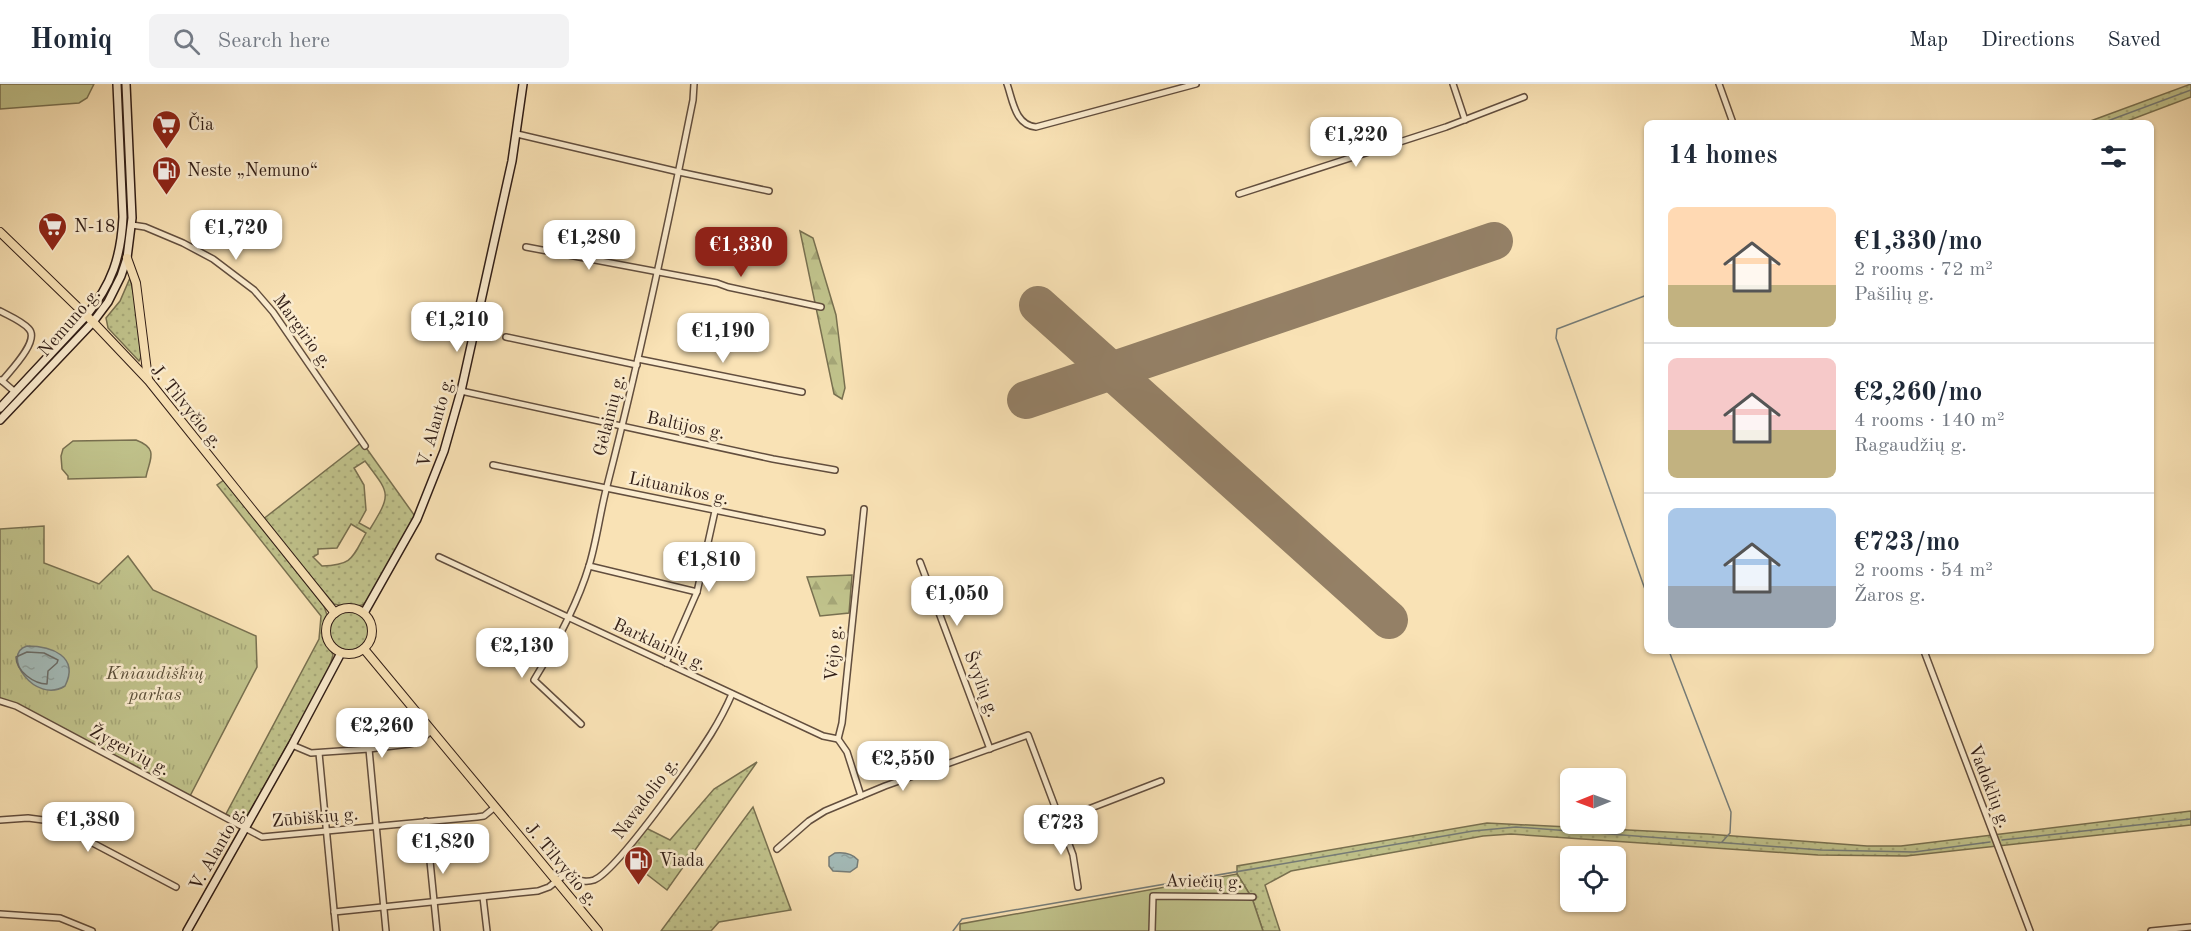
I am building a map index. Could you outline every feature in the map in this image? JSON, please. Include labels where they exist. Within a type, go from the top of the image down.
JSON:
[{"type":"main road","name":"Nemuno g.","points":[[0,408],[86,316],[98,301],[113,273],[122,236],[123,217],[117,84]]},
{"type":"main road","name":"Nemuno g.","points":[[0,420],[93,322],[114,291],[127,258],[132,225],[126,84]]},
{"type":"main road","name":"V. Alanto g.","points":[[364,614],[405,541],[435,478],[461,391],[517,134],[523,84]]},
{"type":"main road","name":"J. Tilvyčio g.","points":[[0,232],[93,322],[149,381],[334,614]]},
{"type":"main road","points":[[127,258],[136,283],[149,381]]},
{"type":"main road","points":[[349,608],[364,614],[370,621],[372,631],[370,641],[364,649],[353,654],[340,653],[331,646],[326,634],[328,623],[334,614],[349,608]]},
{"type":"main road","name":"J. Tilvyčio g.","points":[[364,649],[598,931]]},
{"type":"main road","name":"V. Alanto g.","points":[[187,931],[292,745],[340,653]]},
{"type":"street","name":"Gėlainių g.","points":[[581,724],[534,680],[561,634],[589,566],[658,272],[693,100],[694,84]]},
{"type":"street","points":[[1007,84],[1019,120],[1025,125],[1036,127],[1196,84]]},
{"type":"street","points":[[1454,84],[1465,120]]},
{"type":"street","points":[[1719,84],[1732,120]]},
{"type":"street","points":[[1239,194],[1465,120],[1524,97]]},
{"type":"street","points":[[517,134],[679,172],[769,190]]},
{"type":"street","name":"Margirio g.","points":[[132,225],[145,227],[213,259],[254,291],[273,312],[365,446]]},
{"type":"street","points":[[525,247],[717,283],[821,307]]},
{"type":"street","points":[[0,311],[28,328],[32,334],[32,341],[28,347],[1,380],[15,393]]},
{"type":"street","points":[[506,337],[802,392]]},
{"type":"street","name":"Baltijos g.","points":[[461,391],[773,459],[835,470]]},
{"type":"street","name":"Lituanikos g.","points":[[494,465],[822,532]]},
{"type":"street","name":"Vėjo g.","points":[[838,739],[842,723],[864,509]]},
{"type":"street","points":[[666,663],[697,592],[715,511]]},
{"type":"street","name":"Barklainių g.","points":[[438,557],[823,736],[838,739]]},
{"type":"street","name":"Švylių g.","points":[[920,562],[990,749]]},
{"type":"street","points":[[589,566],[697,592]]},
{"type":"street","name":"Vadoklių g.","points":[[1925,654],[2030,931]]},
{"type":"street","name":"Navadolio g.","points":[[556,880],[567,876],[585,882],[597,879],[622,855],[710,735],[732,694]]},
{"type":"street","name":"Žygeivių g.","points":[[0,701],[16,706],[245,828]]},
{"type":"street","points":[[292,745],[303,751],[319,753],[369,749],[418,742],[431,731]]},
{"type":"street","points":[[777,849],[809,821],[825,811],[1028,735],[1073,855],[1078,887]]},
{"type":"street","points":[[838,739],[847,752],[861,796]]},
{"type":"street","points":[[369,749],[386,931]]},
{"type":"street","points":[[319,753],[336,931]]},
{"type":"street","points":[[1060,820],[1161,781]]},
{"type":"street","name":"Zūbiškių g.","points":[[245,828],[262,837],[484,816],[495,807]]},
{"type":"street","points":[[0,820],[36,818],[51,821],[176,887]]},
{"type":"street","points":[[426,821],[437,931]]},
{"type":"street","points":[[334,912],[538,891],[549,887],[556,880]]},
{"type":"street","name":"Aviečių g.","points":[[1152,931],[1153,896],[1253,897]]},
{"type":"street","points":[[483,897],[486,931]]},
{"type":"street","points":[[0,914],[60,918],[92,931]]},
{"type":"street","points":[[2151,931],[2191,927]]},
{"type":"green space","points":[[0,84],[94,84],[87,98],[79,103],[0,109]]},
{"type":"green space","points":[[2191,84],[2191,97],[2130,120],[2093,120]]},
{"type":"green space","points":[[800,231],[813,238],[836,315],[845,388],[842,399],[834,394]]},
{"type":"green space","points":[[130,278],[135,301],[141,357],[139,361],[108,328],[106,318],[120,301]]},
{"type":"green space","points":[[136,440],[151,451],[146,477],[68,479],[62,469],[63,449],[73,441]]},
{"type":"green space","points":[[362,442],[417,519],[377,591],[362,605],[352,607],[334,604],[262,520]],"holes":[[[365,461],[379,480],[385,494],[382,508],[370,529],[359,523],[366,510],[364,485],[354,468]],[[351,524],[366,533],[354,554],[346,562],[322,566],[313,557],[318,554],[318,549],[337,548]]]},
{"type":"green space","points":[[224,480],[324,606],[327,615],[324,634],[333,655],[328,672],[246,819],[241,820],[226,814],[319,639],[321,616],[217,485]]},
{"type":"green space","name":"Kniaudiškių parkas","points":[[44,526],[44,563],[99,584],[128,556],[153,590],[256,636],[257,667],[190,796],[0,699],[0,529]]},
{"type":"green space","points":[[852,575],[849,613],[820,616],[807,577]]},
{"type":"green space","points":[[350,611],[358,612],[364,617],[369,623],[369,639],[364,645],[358,650],[350,651],[342,650],[336,645],[331,639],[330,631],[331,623],[336,617],[342,612]]},
{"type":"green space","points":[[757,762],[667,890],[622,855],[644,827],[670,840],[714,789]]},
{"type":"green space","points":[[753,807],[791,910],[719,922],[711,931],[661,931]]},
{"type":"green space","points":[[2191,811],[2191,825],[1906,856],[1818,855],[1511,834],[1483,836],[1291,871],[1265,885],[1280,931],[1263,931],[1252,898],[1237,874],[1237,866],[1487,823],[1560,827],[1560,834],[1626,834],[1626,830],[1867,846],[1901,846]]},
{"type":"green space","points":[[1237,874],[1252,898],[1263,931],[960,931],[960,924]]},
{"type":"water","points":[[27,646],[54,651],[66,660],[69,676],[65,686],[54,690],[43,689],[33,684],[25,676],[19,667],[17,658],[20,651]]},
{"type":"water","points":[[835,853],[853,856],[858,860],[857,867],[850,872],[833,871],[829,866],[829,857]]},
{"type":"waterway","points":[[2110,120],[2191,90]]},
{"type":"waterway","points":[[1644,296],[1557,329],[1556,338],[1644,587]]},
{"type":"waterway","points":[[1670,654],[1731,812],[1730,833],[1722,842]]},
{"type":"waterway","points":[[2002,840],[2191,819]]},
{"type":"waterway","points":[[953,931],[962,919],[1473,831],[1516,827],[1821,850],[1914,852],[1990,842]]},
{"type":"runway","points":[[1026,400],[1494,241]]},
{"type":"runway","points":[[1038,305],[1389,620]]},
{"type":"place","name":"Čia","points":[[167,150]]},
{"type":"place","name":"Neste „Nemuno“","points":[[166,196]]},
{"type":"place","name":"N-18","points":[[53,252]]},
{"type":"place","name":"Viada","points":[[638,886]]}]
